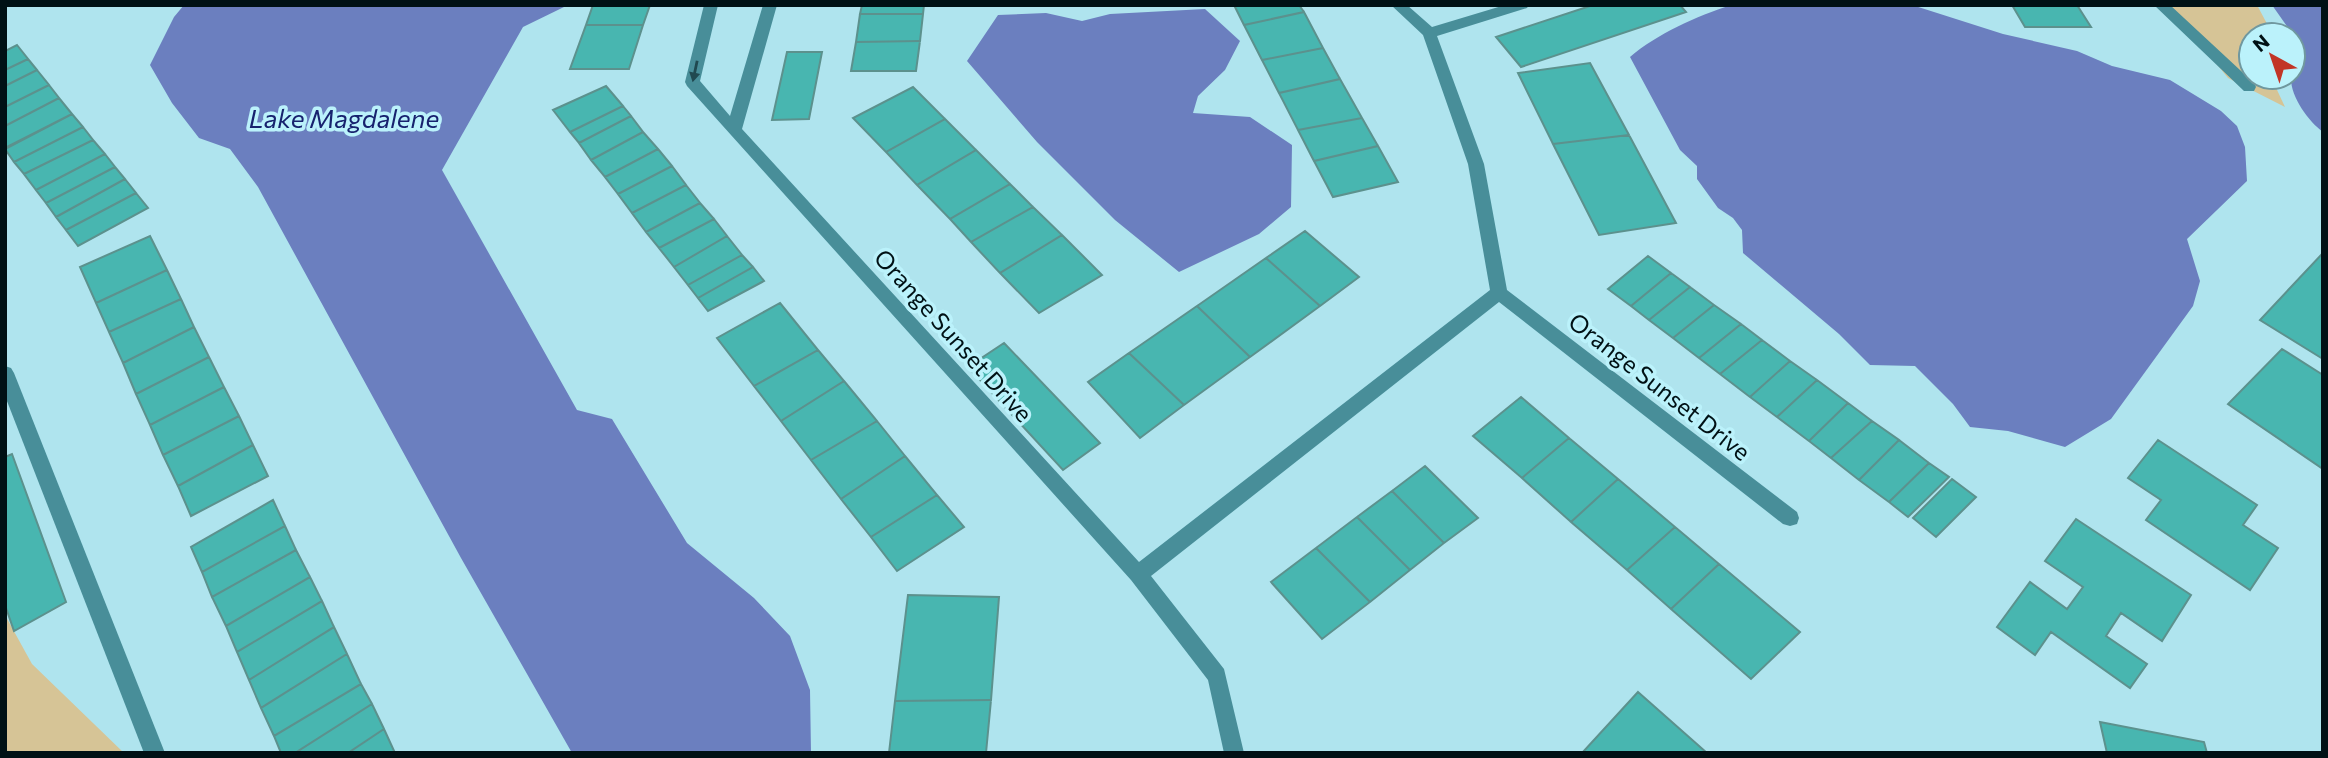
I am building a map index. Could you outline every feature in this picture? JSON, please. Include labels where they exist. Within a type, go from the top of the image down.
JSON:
[{"type":"street","name":"Orange Sunset Drive","points":[[711,5],[692,82],[1138,573],[1217,676],[1234,753]]},
{"type":"street","points":[[734,130],[770,5]]},
{"type":"street","points":[[1138,573],[1499,293],[1476,164],[1429,33],[1398,5]]},
{"type":"street","points":[[1429,33],[1522,5]]},
{"type":"street","points":[[2161,5],[2237,76]]},
{"type":"street","name":"Orange Sunset Drive","points":[[1499,293],[1790,518]]},
{"type":"street","points":[[5,373],[155,753]]},
{"type":"shaded area","points":[[2169,5],[2257,5],[2266,21],[2237,21],[2237,83],[2228,78]]},
{"type":"shaded area","points":[[2254,91],[2278,91],[2285,107]]},
{"type":"shaded area","points":[[5,615],[32,664],[124,753],[5,753]]},
{"type":"water","name":"Lake Magdalene","points":[[184,5],[563,5],[564,7],[523,27],[442,170],[577,410],[612,419],[687,543],[754,598],[790,636],[810,690],[811,753],[572,753],[461,558],[258,187],[230,149],[199,138],[172,103],[150,65],[174,17]]},
{"type":"water","points":[[1731,5],[1912,5],[2003,34],[2077,51],[2112,66],[2170,80],[2221,111],[2237,126],[2245,147],[2247,181],[2187,239],[2200,281],[2193,306],[2111,419],[2065,447],[2008,431],[1970,427],[1953,404],[1915,366],[1870,365],[1839,334],[1743,253],[1742,230],[1733,218],[1718,208],[1697,179],[1697,166],[1680,150],[1630,57],[1678,26]]},
{"type":"water","points":[[2272,5],[2323,5],[2323,132],[2306,115],[2293,91],[2307,91],[2307,21],[2283,21]]},
{"type":"water","points":[[1205,9],[1240,41],[1225,70],[1198,96],[1193,113],[1250,117],[1292,145],[1291,207],[1259,234],[1179,272],[1115,220],[1037,142],[967,61],[998,15],[1046,13],[1082,21],[1110,14]]},
{"type":"building","points":[[593,5],[650,5],[643,25],[586,25]]},
{"type":"building","points":[[862,5],[924,5],[923,14],[860,14]]},
{"type":"building","points":[[1234,5],[1299,5],[1304,12],[1244,25]]},
{"type":"building","points":[[1593,5],[1680,5],[1686,12],[1521,67],[1496,37]]},
{"type":"building","points":[[2012,5],[2077,5],[2091,27],[2025,27]]},
{"type":"building","points":[[1304,12],[1323,48],[1262,60],[1244,25]]},
{"type":"building","points":[[860,14],[923,14],[920,41],[856,42]]},
{"type":"building","points":[[586,25],[643,25],[629,69],[570,69]]},
{"type":"building","points":[[920,41],[916,71],[851,71],[856,42]]},
{"type":"building","points":[[17,45],[28,59],[5,70],[5,51]]},
{"type":"building","points":[[1323,48],[1340,79],[1279,93],[1262,60]]},
{"type":"building","points":[[787,52],[822,52],[809,119],[772,120]]},
{"type":"building","points":[[28,59],[37,70],[5,86],[5,70]]},
{"type":"building","points":[[1590,63],[1629,135],[1553,144],[1518,73]]},
{"type":"building","points":[[37,70],[49,85],[5,107],[5,86]]},
{"type":"building","points":[[1340,79],[1362,118],[1298,130],[1279,93]]},
{"type":"building","points":[[49,85],[59,98],[5,126],[5,107]]},
{"type":"building","points":[[606,86],[623,106],[570,132],[553,110]]},
{"type":"building","points":[[913,87],[945,119],[886,152],[853,118]]},
{"type":"building","points":[[59,98],[72,114],[5,148],[5,126]]},
{"type":"building","points":[[623,106],[631,116],[579,143],[570,132]]},
{"type":"building","points":[[72,114],[83,127],[14,162],[5,149]]},
{"type":"building","points":[[631,116],[643,132],[591,160],[579,143]]},
{"type":"building","points":[[1362,118],[1378,146],[1314,161],[1298,130]]},
{"type":"building","points":[[945,119],[976,150],[917,185],[886,152]]},
{"type":"building","points":[[83,127],[93,140],[24,174],[14,162]]},
{"type":"building","points":[[643,132],[658,149],[605,177],[591,160]]},
{"type":"building","points":[[1629,135],[1676,223],[1599,235],[1553,144]]},
{"type":"building","points":[[93,140],[105,154],[36,190],[24,174]]},
{"type":"building","points":[[1378,146],[1398,182],[1333,197],[1314,161]]},
{"type":"building","points":[[658,149],[672,166],[618,194],[605,177]]},
{"type":"building","points":[[976,150],[1010,184],[950,219],[917,185]]},
{"type":"building","points":[[105,154],[115,167],[46,203],[36,190]]},
{"type":"building","points":[[672,166],[686,185],[632,213],[618,194]]},
{"type":"building","points":[[115,167],[125,179],[56,217],[46,203]]},
{"type":"building","points":[[125,179],[136,193],[66,230],[56,217]]},
{"type":"building","points":[[1010,184],[1033,207],[971,242],[950,219]]},
{"type":"building","points":[[686,185],[700,203],[646,232],[632,213]]},
{"type":"building","points":[[136,193],[148,208],[78,246],[66,230]]},
{"type":"building","points":[[700,203],[714,219],[659,248],[646,232]]},
{"type":"building","points":[[1033,207],[1062,235],[1000,273],[971,242]]},
{"type":"building","points":[[714,219],[727,236],[674,267],[659,248]]},
{"type":"building","points":[[1305,231],[1359,277],[1320,306],[1266,258]]},
{"type":"building","points":[[1062,235],[1102,275],[1039,313],[1000,273]]},
{"type":"building","points":[[150,236],[167,270],[96,303],[80,267]]},
{"type":"building","points":[[727,236],[742,255],[688,285],[674,267]]},
{"type":"building","points":[[2323,254],[2323,359],[2260,320]]},
{"type":"building","points":[[742,255],[753,267],[698,298],[688,285]]},
{"type":"building","points":[[1648,256],[1671,273],[1631,306],[1608,289]]},
{"type":"building","points":[[1266,258],[1320,306],[1250,357],[1197,306]]},
{"type":"building","points":[[753,267],[764,281],[708,311],[698,298]]},
{"type":"building","points":[[167,270],[181,299],[109,332],[96,303]]},
{"type":"building","points":[[1671,273],[1690,287],[1649,320],[1631,306]]},
{"type":"building","points":[[1690,287],[1714,305],[1673,338],[1649,320]]},
{"type":"building","points":[[181,299],[194,327],[123,363],[109,332]]},
{"type":"building","points":[[780,303],[818,350],[754,386],[717,338]]},
{"type":"building","points":[[1714,305],[1741,324],[1699,358],[1673,338]]},
{"type":"building","points":[[1197,306],[1250,357],[1184,405],[1129,353]]},
{"type":"building","points":[[1741,324],[1762,340],[1720,374],[1699,358]]},
{"type":"building","points":[[194,327],[209,357],[136,394],[123,363]]},
{"type":"building","points":[[1762,340],[1790,361],[1750,397],[1720,374]]},
{"type":"building","points":[[1004,343],[1100,443],[1063,470],[968,367]]},
{"type":"building","points":[[2282,349],[2323,375],[2323,469],[2228,404]]},
{"type":"building","points":[[818,350],[844,381],[781,421],[754,386]]},
{"type":"building","points":[[1129,353],[1184,405],[1140,438],[1088,382]]},
{"type":"building","points":[[209,357],[224,387],[150,425],[136,394]]},
{"type":"building","points":[[1790,361],[1817,380],[1777,417],[1750,397]]},
{"type":"building","points":[[1817,380],[1848,403],[1809,441],[1777,417]]},
{"type":"building","points":[[844,381],[877,421],[811,460],[781,421]]},
{"type":"building","points":[[224,387],[239,416],[163,455],[150,425]]},
{"type":"building","points":[[1521,397],[1569,438],[1522,478],[1473,436]]},
{"type":"building","points":[[1848,403],[1872,421],[1831,458],[1809,441]]},
{"type":"building","points":[[239,416],[253,445],[178,486],[163,455]]},
{"type":"building","points":[[877,421],[905,456],[841,499],[811,460]]},
{"type":"building","points":[[1872,421],[1899,440],[1859,480],[1831,458]]},
{"type":"building","points":[[1569,438],[1618,479],[1571,522],[1522,478]]},
{"type":"building","points":[[1899,440],[1929,463],[1889,502],[1859,480]]},
{"type":"building","points":[[2158,440],[2257,505],[2243,525],[2278,548],[2250,590],[2146,520],[2161,500],[2128,478]]},
{"type":"building","points":[[253,445],[268,476],[191,516],[178,486]]},
{"type":"building","points":[[12,454],[66,602],[14,631],[5,605],[5,457]]},
{"type":"building","points":[[905,456],[937,495],[871,537],[841,499]]},
{"type":"building","points":[[1929,463],[1949,477],[1908,517],[1889,502]]},
{"type":"building","points":[[1425,466],[1478,518],[1444,543],[1392,491]]},
{"type":"building","points":[[1618,479],[1675,527],[1627,570],[1571,522]]},
{"type":"building","points":[[1952,479],[1976,497],[1936,537],[1913,518]]},
{"type":"building","points":[[1392,491],[1444,543],[1410,570],[1357,517]]},
{"type":"building","points":[[937,495],[964,527],[897,571],[871,537]]},
{"type":"building","points":[[273,500],[285,526],[202,572],[191,547]]},
{"type":"building","points":[[1357,517],[1410,570],[1370,602],[1316,548]]},
{"type":"building","points":[[2076,519],[2191,595],[2162,641],[2121,613],[2106,636],[2147,664],[2130,688],[2051,632],[2035,655],[1997,627],[2030,582],[2067,609],[2083,587],[2045,561]]},
{"type":"building","points":[[285,526],[296,550],[212,597],[202,572]]},
{"type":"building","points":[[1675,527],[1719,564],[1671,609],[1627,570]]},
{"type":"building","points":[[1316,548],[1370,602],[1322,639],[1271,582]]},
{"type":"building","points":[[296,550],[310,577],[226,626],[212,597]]},
{"type":"building","points":[[1719,564],[1800,632],[1751,679],[1671,609]]},
{"type":"building","points":[[310,577],[322,601],[237,652],[226,626]]},
{"type":"building","points":[[908,595],[999,597],[991,700],[895,701]]},
{"type":"building","points":[[322,601],[334,627],[249,680],[237,652]]},
{"type":"building","points":[[334,627],[347,654],[261,708],[249,680]]},
{"type":"building","points":[[347,654],[361,684],[274,736],[261,708]]},
{"type":"building","points":[[361,684],[372,704],[295,753],[281,753],[274,736]]},
{"type":"building","points":[[1638,692],[1707,753],[1582,753]]},
{"type":"building","points":[[991,700],[986,753],[889,753],[895,701]]},
{"type":"building","points":[[372,704],[384,729],[348,753],[295,753]]},
{"type":"building","points":[[2100,722],[2204,742],[2207,753],[2107,753]]},
{"type":"building","points":[[384,729],[395,753],[348,753]]}]
